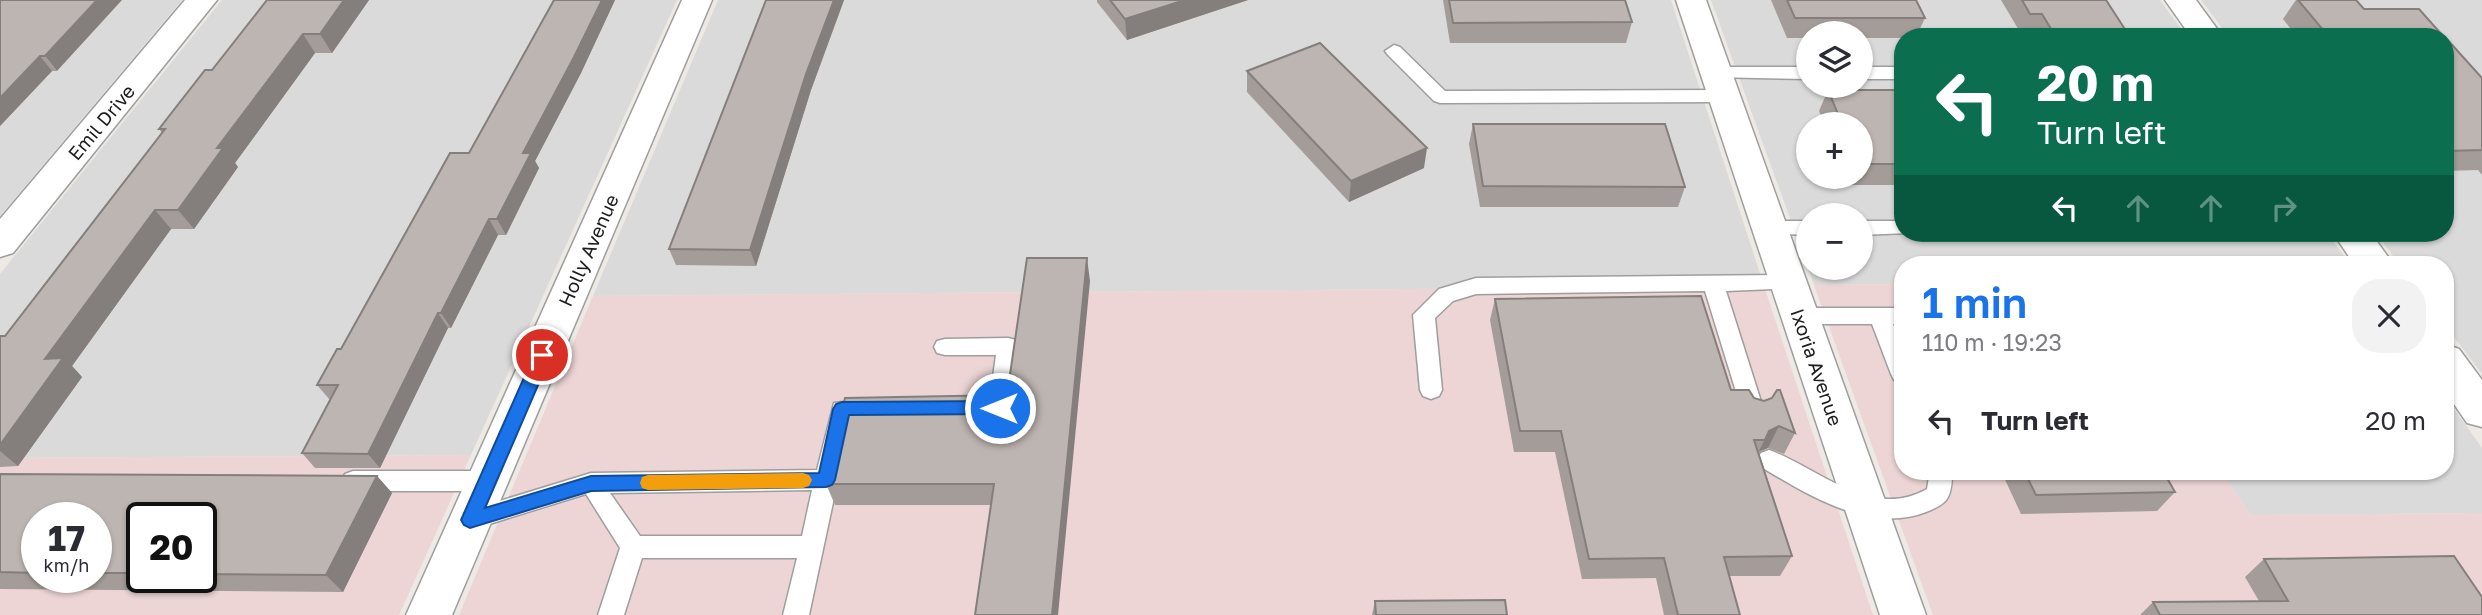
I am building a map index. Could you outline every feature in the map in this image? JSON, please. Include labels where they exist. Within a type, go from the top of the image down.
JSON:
[{"type":"street","name":"Emil Drive","points":[[0,244],[202,0]]},
{"type":"street","name":"Holly Avenue","points":[[429,615],[697,0]]},
{"type":"street","name":"Ixoria Avenue","points":[[1691,0],[1903,615]]},
{"type":"street","points":[[2180,0],[2200,28]]},
{"type":"street","points":[[2454,372],[2482,411]]},
{"type":"lane","points":[[1394,51],[1440,97],[1720,84],[1796,74]]},
{"type":"lane","points":[[1873,73],[1894,73]]},
{"type":"lane","points":[[1771,228],[1796,228]]},
{"type":"lane","points":[[1873,228],[1894,228]]},
{"type":"lane","points":[[1713,284],[1753,411]]},
{"type":"lane","points":[[1432,390],[1424,315],[1447,295],[1476,286],[1713,284],[1879,316],[1894,316]]},
{"type":"lane","points":[[1879,316],[1894,354]]},
{"type":"lane","points":[[944,347],[1008,346],[1000,408],[961,408]]},
{"type":"lane","points":[[796,615],[842,409],[894,408]]},
{"type":"lane","points":[[1769,460],[1822,491],[1865,506],[1915,506],[1938,494],[1940,480]]},
{"type":"lane","points":[[470,520],[591,483],[826,480]]},
{"type":"lane","points":[[334,481],[487,481]]},
{"type":"lane","points":[[591,483],[633,547]]},
{"type":"lane","points":[[633,547],[811,547]]},
{"type":"lane","points":[[611,615],[633,547]]},
{"type":"shaded area","points":[[0,0],[182,0],[0,216]]},
{"type":"shaded area","points":[[222,0],[677,0],[471,455],[0,458],[0,274]]},
{"type":"shaded area","points":[[718,0],[1671,0],[1764,286],[593,296]]},
{"type":"shaded area","points":[[1711,0],[2160,0],[2180,28],[1894,28],[1894,242],[2334,242],[2344,256],[1894,256],[1894,284],[1814,285],[1812,280],[1873,280],[1873,203],[1796,203],[1796,235]]},
{"type":"shaded area","points":[[2201,0],[2482,0],[2482,374],[2454,337],[2454,256],[2393,256],[2383,242],[2454,242],[2454,28],[2222,28]]},
{"type":"shaded area","points":[[1894,284],[1894,480],[2226,480],[2251,515],[2482,513],[2482,615],[1933,615],[1814,285]]},
{"type":"shaded area","points":[[1764,286],[1873,615],[459,615],[593,296]]},
{"type":"shaded area","points":[[2454,409],[2482,448],[2482,513],[2251,515],[2226,480],[2454,480]]},
{"type":"shaded area","points":[[471,455],[399,615],[0,615],[0,458]]},
{"type":"building","points":[[0,0],[97,0],[45,56],[40,56],[0,98]]},
{"type":"building","points":[[267,0],[344,0],[320,34],[303,34],[217,148],[223,148],[178,210],[155,210],[45,359],[63,358],[0,445],[0,336],[5,336],[165,129],[159,129],[205,70],[212,70]]},
{"type":"building","points":[[554,0],[602,0],[523,153],[531,153],[497,219],[489,219],[441,313],[438,313],[368,454],[302,453],[338,385],[317,385],[337,349],[341,349],[450,153],[469,153]]},
{"type":"building","points":[[766,0],[834,0],[806,74],[750,250],[669,249]]},
{"type":"building","points":[[1110,0],[1185,0],[1125,19]]},
{"type":"building","points":[[1449,0],[1625,0],[1632,22],[1453,23]]},
{"type":"building","points":[[1787,0],[1916,0],[1925,18],[1795,18]]},
{"type":"building","points":[[2022,0],[2106,0],[2124,28],[2051,28],[2042,14],[2030,14]]},
{"type":"building","points":[[2298,0],[2356,0],[2364,9],[2419,9],[2436,28],[2321,28]]},
{"type":"building","points":[[1320,43],[1427,148],[1351,181],[1247,71]]},
{"type":"building","points":[[2454,47],[2482,78],[2482,150],[2454,151]]},
{"type":"building","points":[[1873,90],[1894,90],[1894,164],[1873,164],[1873,112],[1837,112],[1831,98],[1873,98]]},
{"type":"building","points":[[1473,124],[1665,124],[1685,187],[1483,186]]},
{"type":"building","points":[[1027,258],[1087,258],[1052,615],[975,615],[994,484],[826,484],[845,398],[1007,395]]},
{"type":"building","points":[[1701,296],[1731,390],[1749,390],[1754,398],[1764,401],[1780,390],[1795,433],[1779,426],[1769,431],[1765,440],[1754,440],[1792,556],[1724,557],[1740,615],[1678,615],[1664,558],[1589,559],[1561,431],[1520,431],[1495,299]]},
{"type":"building","points":[[0,474],[377,476],[326,575],[217,574],[217,502],[126,502],[126,573],[112,573],[112,502],[21,502],[21,573],[0,572]]},
{"type":"building","points":[[2028,480],[2168,480],[2175,492],[2036,495]]},
{"type":"building","points":[[2454,556],[2482,597],[2482,615],[2160,615],[2153,602],[2288,601],[2264,559]]},
{"type":"building","points":[[1505,600],[1507,615],[1376,615],[1375,601]]},
{"type":"slow traffic","points":[[648,483],[803,480]]},
{"type":"route","points":[[542,355],[470,520],[591,483],[826,480],[842,409],[1000,408]]}]
